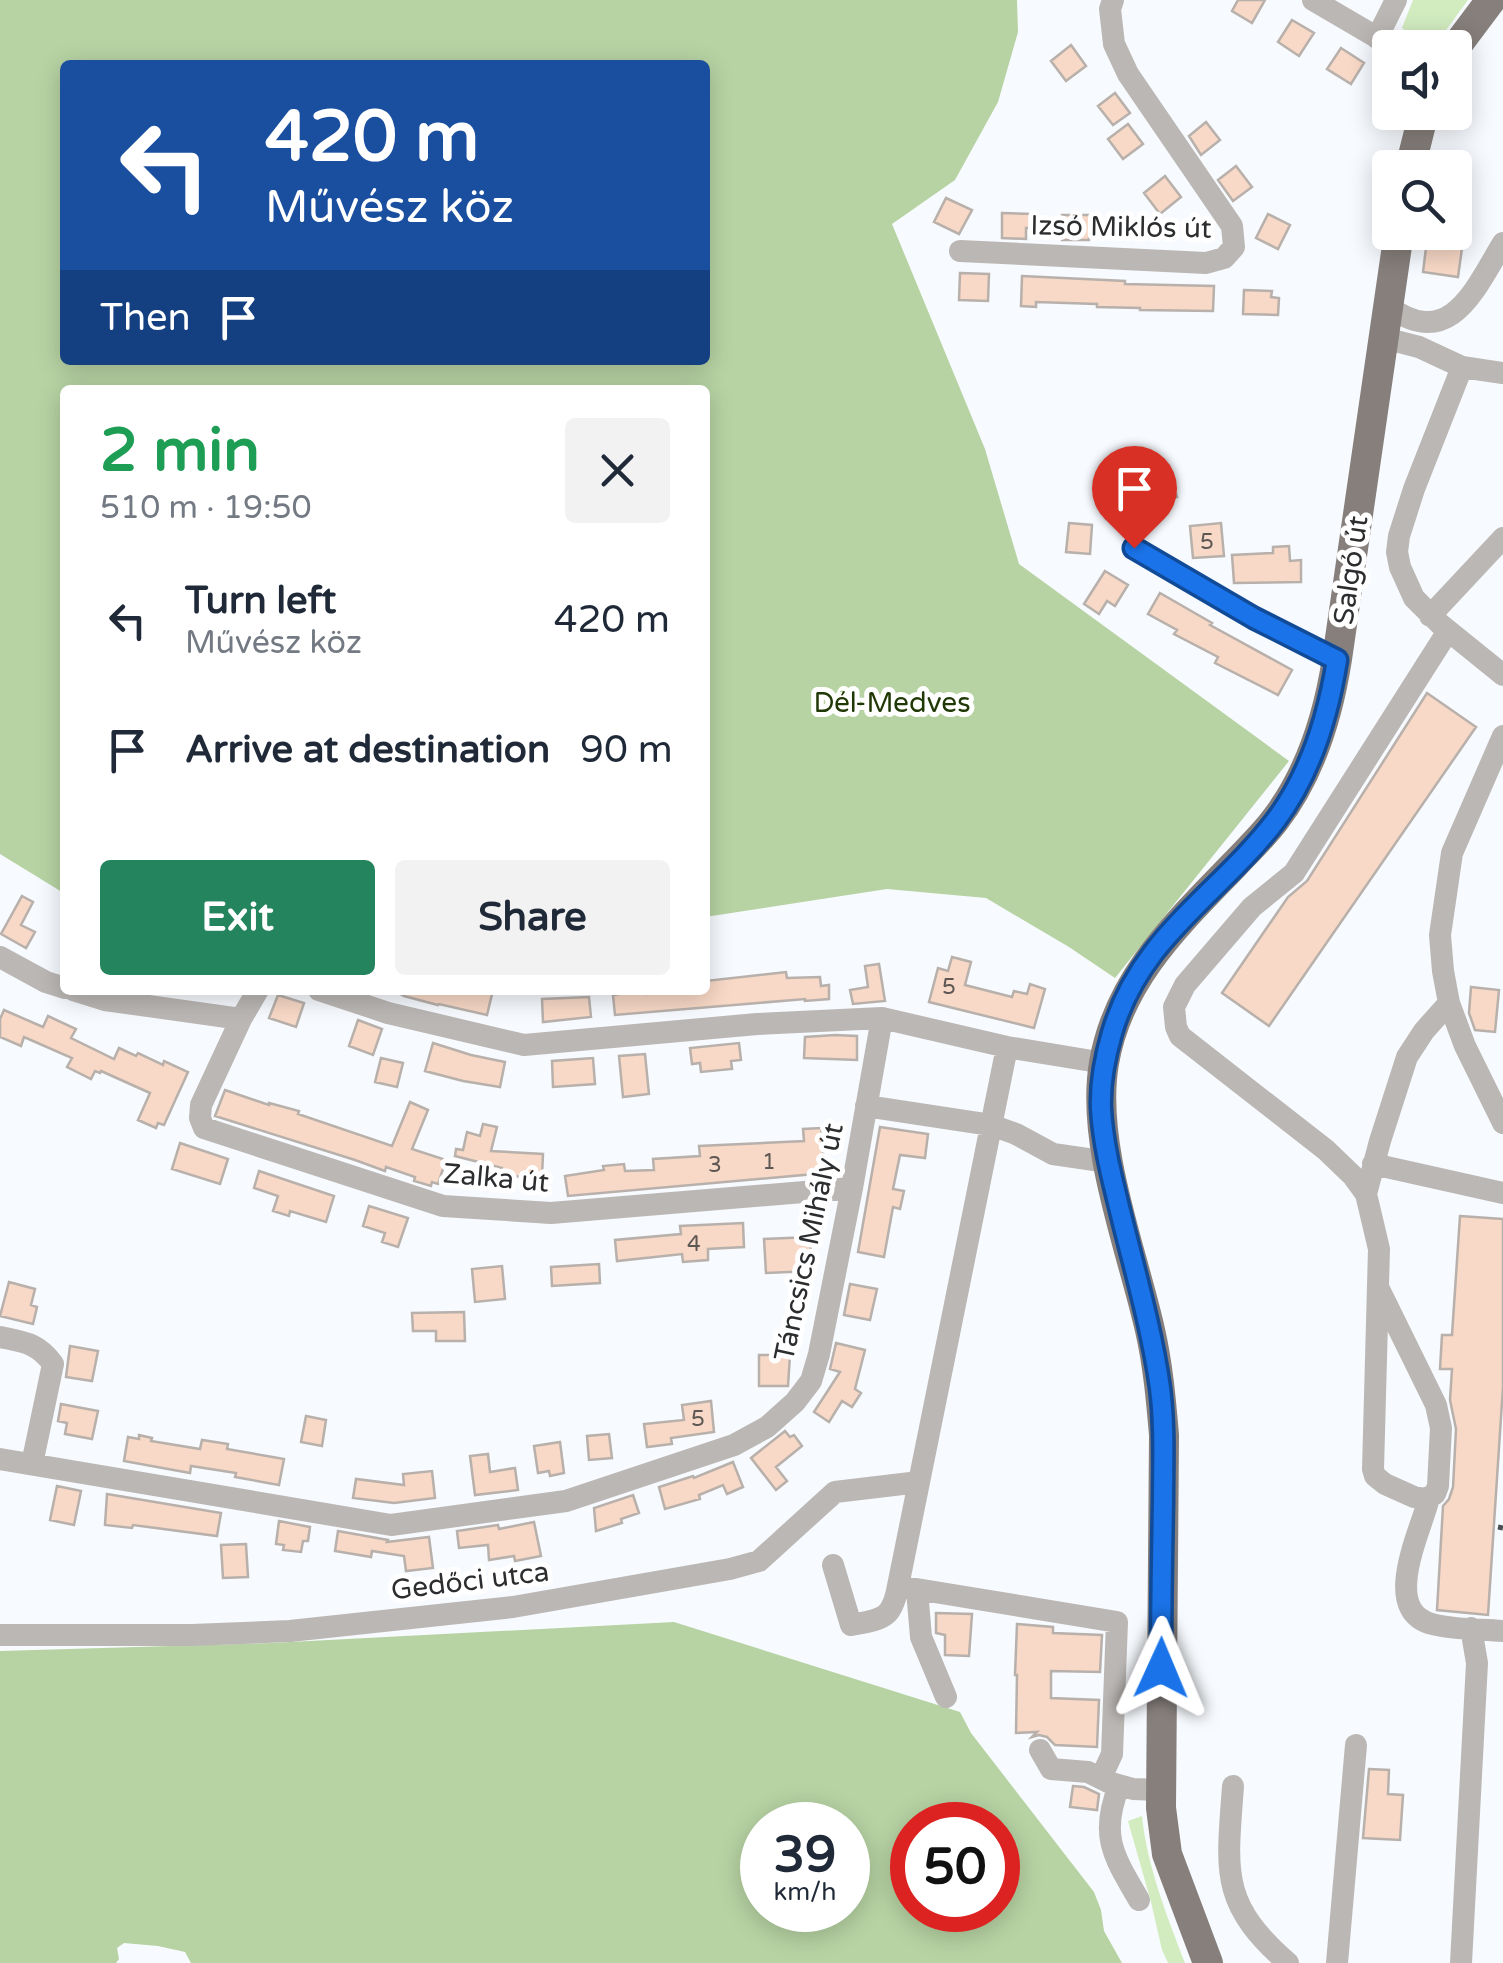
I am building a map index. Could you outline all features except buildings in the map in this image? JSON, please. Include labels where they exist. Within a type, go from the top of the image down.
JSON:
[{"type":"main road","points":[[1468,30],[1491,0]]},
{"type":"main road","name":"Salgó út","points":[[1208,1963],[1167,1854],[1160,1790],[1164,1435],[1151,1333],[1108,1162],[1101,1106],[1104,1062],[1113,1028],[1148,957],[1276,820],[1306,769],[1324,726],[1396,250]]},
{"type":"street","name":"Izsó Miklós út","points":[[960,251],[1206,264],[1224,258],[1234,247],[1232,226],[1128,74],[1114,44],[1110,9],[1113,0]]},
{"type":"street","points":[[1313,0],[1372,34]]},
{"type":"street","points":[[1389,30],[1396,0]]},
{"type":"street","points":[[1388,306],[1418,322],[1437,322],[1450,316],[1470,296],[1503,243]]},
{"type":"street","points":[[1384,338],[1418,347],[1462,367],[1503,373]]},
{"type":"street","points":[[1462,367],[1426,456],[1399,536],[1398,552],[1405,582],[1414,598],[1503,675]]},
{"type":"street","points":[[1378,1286],[1439,1415],[1438,1486],[1429,1498],[1414,1497],[1385,1484],[1374,1473],[1378,1239],[1366,1194],[1326,1150],[1180,1036],[1174,1007],[1185,985],[1252,907],[1294,873],[1439,623],[1503,538]]},
{"type":"street","points":[[1134,548],[1254,618],[1337,660]]},
{"type":"street","points":[[1503,736],[1452,853],[1440,935],[1449,1003],[1464,1046],[1503,1123]]},
{"type":"street","points":[[0,957],[60,986]]},
{"type":"street","points":[[89,995],[241,1020],[255,995]]},
{"type":"street","points":[[335,995],[388,1012],[524,1044],[757,1024],[882,1018],[1007,1048],[1104,1062]]},
{"type":"street","points":[[1366,1194],[1411,1048],[1449,1003]]},
{"type":"street","name":"Táncsics Mihály út","points":[[0,1460],[391,1526],[566,1500],[734,1445],[767,1427],[795,1402],[810,1381],[819,1354],[852,1188],[882,1018]]},
{"type":"street","name":"Zalka út","points":[[241,1020],[201,1105],[204,1128],[443,1206],[550,1213],[852,1188]]},
{"type":"street","points":[[946,1696],[921,1636],[915,1589],[918,1482],[1007,1048]]},
{"type":"street","points":[[866,1106],[992,1125],[1053,1154],[1108,1162]]},
{"type":"street","points":[[1373,1164],[1503,1194]]},
{"type":"street","points":[[0,1337],[32,1344],[54,1364],[32,1464]]},
{"type":"street","name":"Gedőci utca","points":[[0,1635],[290,1631],[530,1604],[730,1569],[758,1560],[835,1492],[918,1482]]},
{"type":"street","points":[[1429,1498],[1407,1573],[1405,1595],[1414,1612],[1432,1624],[1503,1631]]},
{"type":"street","points":[[833,1565],[851,1625],[882,1618],[915,1589],[1117,1622],[1110,1836],[1139,1900]]},
{"type":"street","points":[[1461,1963],[1478,1663],[1471,1628]]},
{"type":"street","points":[[1337,1963],[1356,1744]]},
{"type":"street","points":[[1040,1750],[1051,1769],[1079,1770],[1133,1790],[1160,1790]]},
{"type":"street","points":[[1232,1786],[1230,1880],[1238,1906],[1259,1936],[1288,1963]]},
{"type":"green space","name":"Dél-Medves","points":[[0,0],[1017,0],[1018,32],[998,102],[955,180],[892,224],[985,449],[1019,564],[1289,761],[1115,978],[986,898],[887,889],[710,916],[710,385],[60,385],[60,891],[0,854]]},
{"type":"green space","points":[[1413,0],[1468,0],[1446,30],[1402,28]]},
{"type":"green space","points":[[674,1622],[960,1712],[971,1733],[1094,1892],[1104,1931],[1122,1963],[191,1963],[185,1952],[124,1943],[117,1948],[116,1963],[0,1963],[0,1651],[271,1643]]},
{"type":"green space","points":[[1142,1816],[1153,1872],[1185,1963],[1168,1963],[1162,1950],[1128,1821]]},
{"type":"railway","points":[[1498,1527],[1503,1528]]},
{"type":"route","points":[[1134,548],[1254,618],[1337,660],[1324,726],[1306,769],[1276,820],[1148,957],[1131,985],[1104,1062],[1101,1106],[1108,1162],[1151,1333],[1160,1391],[1164,1435],[1161,1668]]}]
